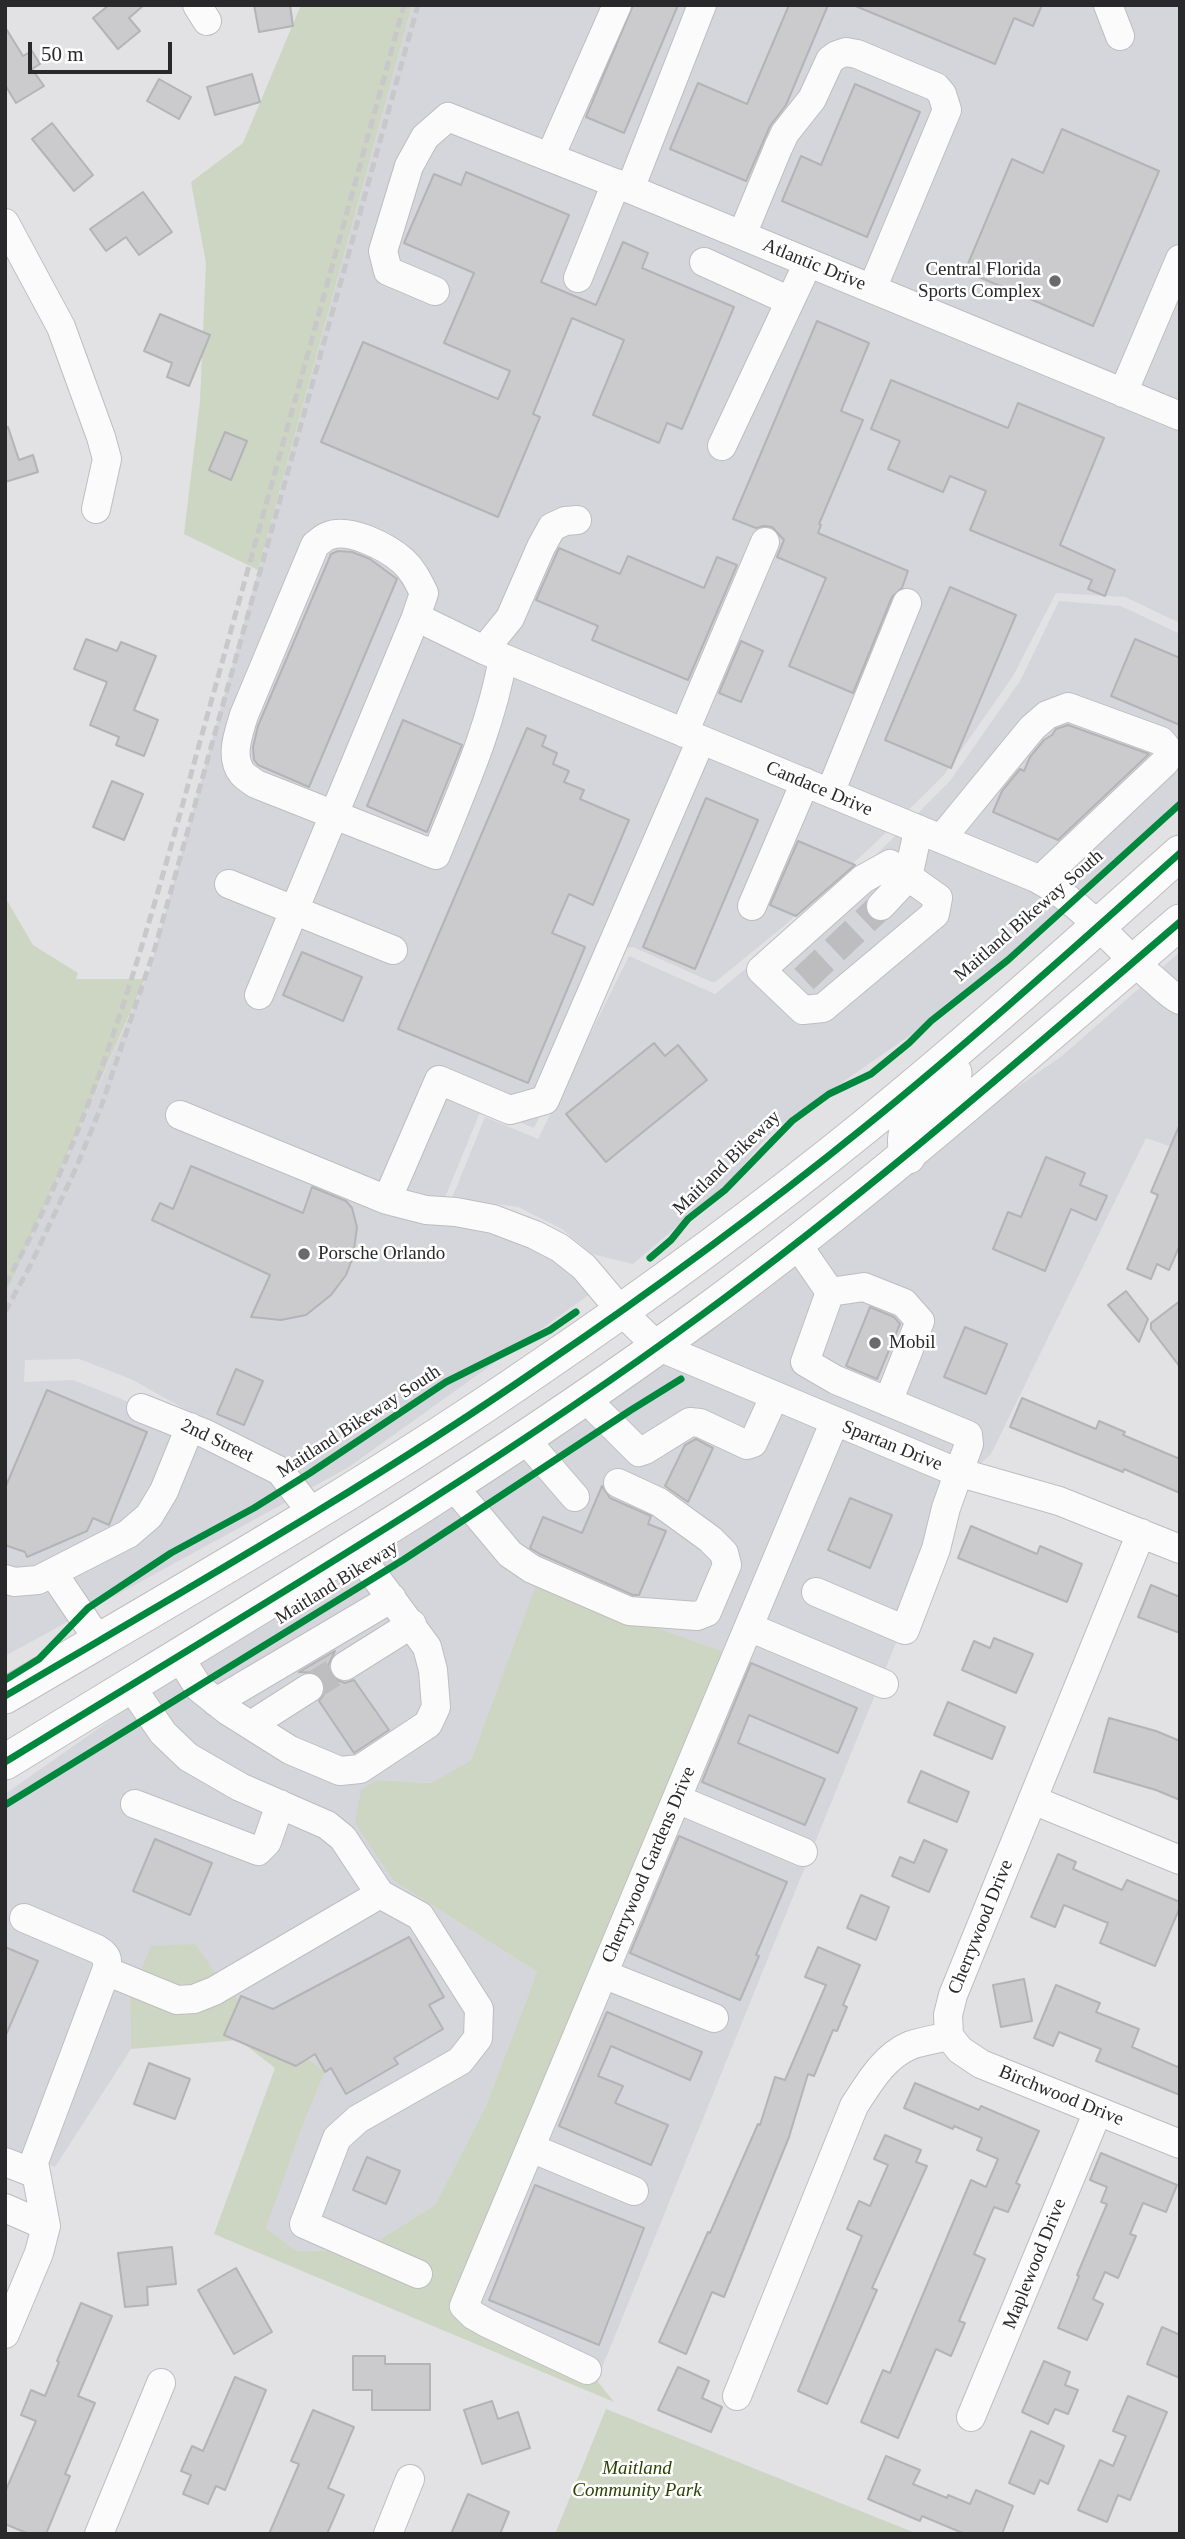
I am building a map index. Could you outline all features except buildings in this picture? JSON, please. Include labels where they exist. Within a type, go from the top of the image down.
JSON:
[{"type":"main road","points":[[5,1696],[313,1514],[494,1398],[621,1311],[766,1205],[866,1126],[988,1024],[1180,853]]},
{"type":"main road","points":[[5,1762],[453,1486],[657,1346],[797,1244],[908,1156],[1179,923]]},
{"type":"main road","points":[[908,1156],[904,1141],[907,1129],[938,1095],[988,1024]]},
{"type":"street","points":[[550,157],[617,5]]},
{"type":"street","points":[[578,278],[623,186],[702,5]]},
{"type":"street","points":[[1108,5],[1120,36]]},
{"type":"street","points":[[742,235],[781,140],[812,99],[830,60],[846,52],[857,54],[936,87],[942,94],[947,110],[872,289]]},
{"type":"street","name":"Atlantic Drive","points":[[435,291],[388,271],[383,251],[409,166],[425,137],[447,117],[623,186],[1180,416]]},
{"type":"street","points":[[5,223],[61,327],[101,436],[107,459],[96,509]]},
{"type":"street","points":[[1123,393],[1180,259]]},
{"type":"street","points":[[704,262],[790,300]]},
{"type":"street","points":[[722,446],[808,263]]},
{"type":"street","points":[[258,995],[332,814],[416,617],[424,593],[415,575],[403,561],[374,543],[351,534],[329,535],[315,545],[244,715],[237,739],[236,759],[241,772],[256,784],[332,814],[436,855],[487,726],[497,692],[493,654],[552,527],[565,521],[577,520]]},
{"type":"street","points":[[387,1200],[439,1080],[510,1110],[545,1100],[692,736],[765,542]]},
{"type":"street","points":[[752,906],[817,788],[907,603]]},
{"type":"street","name":"Candace Drive","points":[[416,617],[493,654],[1040,880],[1062,893],[1100,925],[1133,961],[1180,1000]]},
{"type":"street","points":[[881,906],[908,877],[929,835],[1032,728],[1057,709],[1068,707],[1173,747],[1165,762],[1040,880]]},
{"type":"street","points":[[890,864],[908,877],[938,898],[936,914],[823,1008],[803,1010],[795,987],[761,970],[863,879],[890,864]]},
{"type":"street","points":[[229,884],[393,950]]},
{"type":"street","name":"Spartan Drive","points":[[180,1115],[387,1200],[426,1210],[493,1219],[535,1235],[560,1248],[584,1267],[621,1311],[657,1346],[834,1423],[959,1473],[1059,1501],[1180,1549]]},
{"type":"street","points":[[797,1244],[830,1292]]},
{"type":"street","points":[[830,1292],[864,1287],[904,1303],[920,1321],[888,1402]]},
{"type":"street","points":[[816,1592],[905,1630],[936,1549],[969,1444],[968,1436],[836,1380],[805,1362],[830,1292]]},
{"type":"street","points":[[584,1397],[639,1452],[645,1451],[690,1422],[700,1423],[747,1446],[753,1443],[774,1397]]},
{"type":"street","name":"2nd Street","points":[[141,1408],[190,1427],[280,1471],[313,1514]]},
{"type":"street","name":"Cherrywood Gardens Drive","points":[[587,2370],[487,2323],[464,2306],[834,1423]]},
{"type":"street","points":[[5,1579],[14,1582],[38,1580],[128,1534],[149,1516],[164,1491],[190,1427]]},
{"type":"street","points":[[524,1438],[575,1497]]},
{"type":"street","points":[[453,1486],[510,1554],[532,1569],[629,1611],[697,1616],[707,1612],[727,1565],[724,1553],[710,1539],[659,1502],[618,1483]]},
{"type":"street","name":"Cherrywood Drive","points":[[949,2036],[948,2015],[953,1996],[1141,1533]]},
{"type":"street","points":[[178,1655],[199,1688],[251,1725],[290,1749],[332,1768],[347,1772],[360,1769],[428,1724],[436,1707],[433,1670],[427,1647],[354,1548]]},
{"type":"street","points":[[53,1573],[99,1641]]},
{"type":"street","points":[[216,1702],[392,1598]]},
{"type":"street","points":[[345,1666],[412,1624]]},
{"type":"street","points":[[749,1627],[884,1684]]},
{"type":"street","points":[[130,1685],[163,1733],[188,1758],[240,1787],[327,1825],[343,1838],[380,1894],[420,1916],[479,2009],[478,2038],[460,2061],[358,2119],[337,2138],[304,2224],[418,2274]]},
{"type":"street","points":[[251,1725],[309,1688]]},
{"type":"street","points":[[677,1799],[803,1852]]},
{"type":"street","points":[[1033,1800],[1180,1860]]},
{"type":"street","points":[[135,1804],[258,1851],[267,1842],[280,1804]]},
{"type":"street","points":[[106,1971],[177,2000],[194,1999],[214,1991],[380,1894]]},
{"type":"street","points":[[5,2334],[40,2253],[46,2226],[35,2168],[109,1962],[106,1954],[97,1949],[24,1918]]},
{"type":"street","points":[[603,1974],[714,2018]]},
{"type":"street","points":[[737,2396],[854,2106],[873,2076],[892,2057],[911,2046],[949,2036]]},
{"type":"street","name":"Birchwood Drive","points":[[949,2036],[960,2050],[981,2064],[1180,2144]]},
{"type":"street","name":"Maplewood Drive","points":[[971,2417],[1098,2111]]},
{"type":"street","points":[[531,2148],[634,2191]]},
{"type":"street","points":[[5,2162],[35,2168]]},
{"type":"street","points":[[5,2207],[46,2226]]},
{"type":"street","points":[[99,2534],[161,2383]]},
{"type":"street","points":[[388,2534],[410,2479]]},
{"type":"shaded area","points":[[412,5],[692,5],[625,175],[443,103],[435,123],[1180,428],[1180,623],[1125,597],[1056,593],[1013,676],[944,775],[871,847],[784,926],[714,983],[633,947],[625,948],[534,1128],[489,1109],[481,1110],[444,1200],[604,1284],[349,1467],[309,1489],[211,1424],[131,1379],[79,1359],[25,1360],[24,1382],[73,1380],[122,1399],[274,1481],[290,1500],[5,1656],[5,1296],[149,972]]},
{"type":"shaded area","points":[[713,5],[1180,5],[1180,404],[643,182]]},
{"type":"shaded area","points":[[1059,601],[1121,606],[1180,634],[1180,804],[1092,879],[958,1002],[772,1131],[729,1182],[633,1264],[592,1254],[562,1229],[518,1207],[452,1198],[485,1117],[538,1139],[629,956],[715,994],[789,933],[877,854],[950,781],[1020,681]]},
{"type":"shaded area","points":[[1180,952],[1180,988],[1159,970]]},
{"type":"shaded area","points":[[1143,985],[1180,1013],[1180,1150],[1146,1138],[991,1454],[977,1467],[678,1344],[948,1135],[1062,1056]]},
{"type":"shaded area","points":[[659,1359],[821,1429],[727,1653],[536,1586],[471,1760],[431,1783],[377,1780],[394,1881],[537,1972],[485,2108],[435,2205],[363,2250],[297,2251],[265,2228],[301,2128],[325,2072],[263,2024],[221,1981],[130,1998],[131,2049],[55,2167],[5,2146],[5,1794],[240,1629]]},
{"type":"shaded area","points":[[839,1437],[960,1485],[597,2380],[591,2372],[477,2303]]},
{"type":"green space","points":[[301,5],[412,5],[258,570],[184,534],[200,401],[206,263],[191,182],[243,143]]},
{"type":"green space","points":[[5,897],[33,945],[78,973],[76,979],[145,979],[5,1296]]},
{"type":"green space","points":[[536,1585],[727,1653],[451,2312],[591,2373],[614,2402],[214,2234],[275,2068],[239,2040],[131,2049],[130,1998],[151,1946],[195,1944],[221,1981],[263,2024],[325,2072],[301,2129],[266,2228],[297,2251],[363,2250],[435,2205],[485,2108],[537,1972],[394,1881],[355,1823],[361,1790],[377,1780],[431,1783],[471,1760]]},
{"type":"green space","name":"Maitland Community Park","points":[[606,2409],[918,2534],[555,2534]]},
{"type":"tunnel","points":[[804,979],[881,906]]},
{"type":"tunnel","points":[[309,1688],[345,1666]]},
{"type":"railway","points":[[5,1285],[72,1145],[126,996],[171,845],[404,5]]},
{"type":"railway","points":[[5,1312],[76,1168],[101,1107],[155,948],[418,5]]},
{"type":"cycle path","name":"Maitland Bikeway South","points":[[650,1258],[671,1240],[688,1219],[725,1190],[792,1121],[829,1094],[871,1074],[909,1043],[931,1021],[1008,960],[1180,804]]},
{"type":"cycle path","points":[[5,1696],[275,1537],[408,1455],[539,1368],[664,1280],[787,1189],[907,1092],[1180,853]]},
{"type":"cycle path","name":"Maitland Bikeway","points":[[5,1762],[446,1490],[533,1433],[703,1314],[886,1172],[1180,922]]},
{"type":"cycle path","name":"Maitland Bikeway South","points":[[5,1680],[39,1659],[88,1608],[171,1553],[254,1508],[446,1382],[550,1330],[576,1312]]},
{"type":"cycle path","name":"Maitland Bikeway","points":[[5,1805],[403,1560],[681,1379]]},
{"type":"place","name":"Central Florida Sports Complex","points":[[1055,281]]},
{"type":"place","name":"Porsche Orlando","points":[[304,1254]]},
{"type":"place","name":"Mobil","points":[[875,1343]]}]
